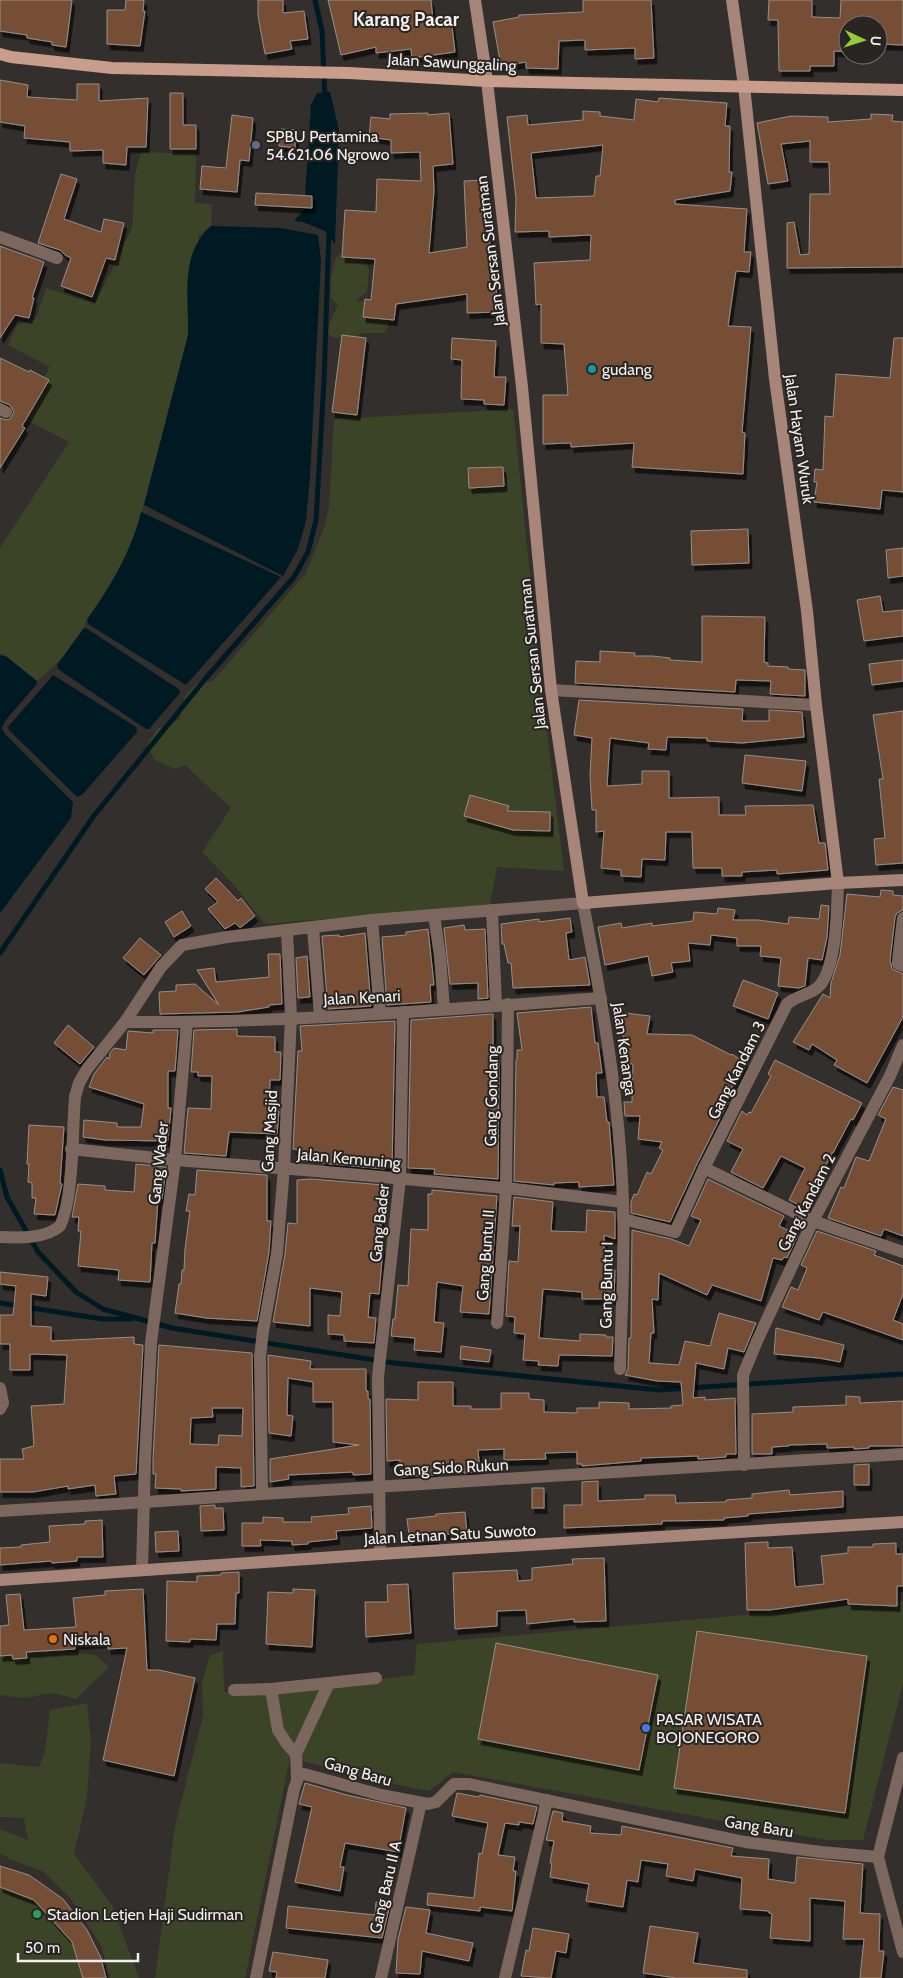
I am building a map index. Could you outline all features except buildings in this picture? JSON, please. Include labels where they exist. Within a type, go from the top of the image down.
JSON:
[{"type":"main road","name":"Jalan Sersan Suratman","points":[[475,0],[522,387],[551,690],[582,903]]},
{"type":"main road","name":"Jalan Hayam Wuruk","points":[[732,0],[744,86],[775,379],[807,611],[816,705],[838,883]]},
{"type":"main road","name":"Jalan Sawunggaling","points":[[0,54],[112,68],[312,72],[486,81],[903,90]]},
{"type":"main road","points":[[582,903],[838,883],[903,880]]},
{"type":"main road","name":"Jalan Letnan Satu Suwoto","points":[[0,1580],[380,1554],[903,1522]]},
{"type":"street","points":[[0,237],[57,258]]},
{"type":"street","points":[[551,690],[816,705]]},
{"type":"street","name":"Gang Kandam 3","points":[[623,1219],[675,1232],[704,1168],[787,1004],[794,998],[818,988],[825,978],[835,943],[838,883]]},
{"type":"street","points":[[0,1236],[18,1238],[43,1234],[56,1229],[62,1222],[69,1184],[75,1097],[79,1084],[87,1069],[125,1022],[161,967],[182,945],[227,937],[372,920],[582,903]]},
{"type":"street","name":"Jalan Kenanga","points":[[582,903],[601,998],[616,1097],[623,1202]]},
{"type":"street","name":"Gang Gondang","points":[[492,910],[502,1004],[506,1188]]},
{"type":"street","points":[[434,915],[440,956],[444,1009]]},
{"type":"street","points":[[903,918],[898,964],[903,966]]},
{"type":"street","points":[[372,920],[380,1013]]},
{"type":"street","points":[[313,928],[320,1016]]},
{"type":"street","name":"Gang Masjid","points":[[262,1494],[260,1358],[277,1254],[284,1168],[291,1017],[287,931]]},
{"type":"street","name":"Jalan Kenari","points":[[125,1022],[187,1022],[403,1012],[601,998]]},
{"type":"street","name":"Gang Bader","points":[[378,1487],[378,1377],[400,1179],[403,1012]]},
{"type":"street","name":"Gang Wader","points":[[144,1503],[151,1343],[175,1160],[187,1022]]},
{"type":"street","name":"Gang Kandam 2","points":[[744,1465],[743,1375],[813,1220],[890,1076],[903,1045]]},
{"type":"street","name":"Jalan Kemuning","points":[[72,1149],[175,1160],[506,1188],[623,1202]]},
{"type":"street","points":[[704,1168],[813,1220],[903,1252]]},
{"type":"street","name":"Gang Buntu II","points":[[497,1324],[506,1188]]},
{"type":"street","name":"Gang Buntu I","points":[[620,1369],[623,1202]]},
{"type":"street","points":[[0,1388],[3,1403],[0,1409]]},
{"type":"street","name":"Gang Sido Rukun","points":[[0,1511],[903,1454]]},
{"type":"street","points":[[378,1487],[380,1554]]},
{"type":"street","points":[[142,1570],[144,1503]]},
{"type":"street","points":[[234,1690],[271,1689],[376,1678]]},
{"type":"street","points":[[256,1978],[297,1779],[296,1754],[329,1683]]},
{"type":"street","points":[[271,1689],[278,1730],[296,1754]]},
{"type":"street","points":[[903,1758],[878,1857],[903,1952]]},
{"type":"street","name":"Gang Baru","points":[[297,1779],[304,1774],[313,1775],[381,1795],[428,1804],[436,1802],[454,1784],[492,1788],[745,1842],[878,1857]]},
{"type":"street","points":[[506,1978],[547,1800]]},
{"type":"street","name":"Gang Baru II A","points":[[381,1978],[421,1803]]},
{"type":"green space","points":[[141,152],[196,154],[195,203],[212,204],[211,226],[199,236],[189,309],[188,335],[136,534],[120,567],[87,619],[79,636],[63,657],[37,681],[0,653],[0,548],[69,442],[22,418],[50,367],[8,345],[17,325],[36,319],[46,288],[95,304],[132,228],[135,175]]},
{"type":"green space","points":[[348,252],[362,254],[369,270],[367,292],[356,300],[385,306],[389,320],[384,333],[362,333],[350,339],[331,337],[328,332],[330,322],[338,305],[331,298],[331,280],[334,263],[337,256]]},
{"type":"green space","points":[[513,409],[542,691],[564,871],[497,867],[490,905],[265,924],[234,885],[202,852],[231,808],[185,765],[175,769],[155,760],[147,745],[157,729],[179,720],[185,697],[196,684],[213,681],[306,573],[324,528],[329,507],[334,419]]},
{"type":"green space","name":"PASAR WISATA BOJONEGORO","points":[[903,1601],[903,1684],[863,1840],[827,1840],[453,1772],[429,1791],[388,1783],[290,1758],[245,1978],[155,1978],[175,1826],[203,1716],[202,1682],[210,1655],[223,1651],[224,1692],[260,1695],[414,1675],[417,1644]]},
{"type":"green space","points":[[0,1645],[96,1655],[109,1667],[76,1699],[53,1693],[24,1698],[0,1695]]},
{"type":"green space","points":[[87,1703],[91,1740],[87,1797],[74,1854],[112,1905],[139,1978],[110,1978],[101,1945],[70,1898],[44,1872],[10,1859],[0,1853],[0,1829],[28,1840],[24,1818],[0,1817],[0,1763],[39,1767],[45,1751],[50,1710]]},
{"type":"green space","name":"Stadion Letjen Haji Sudirman","points":[[0,1866],[29,1875],[106,1978],[0,1978]]},
{"type":"water","points":[[330,92],[339,130],[335,244],[325,231],[303,222],[294,221],[304,210],[311,105],[317,93]]},
{"type":"water","points":[[211,226],[281,228],[318,235],[321,260],[306,521],[298,549],[283,576],[144,505],[188,335],[187,292],[190,263],[201,237]]},
{"type":"water","points":[[141,512],[281,577],[186,685],[88,624],[87,620],[126,555]]},
{"type":"water","points":[[86,628],[180,690],[180,693],[149,729],[146,729],[58,669],[57,665],[83,629]]},
{"type":"water","points":[[2,655],[37,681],[36,685],[5,721],[2,728],[5,734],[73,802],[71,818],[0,913],[0,656]]},
{"type":"water","points":[[53,675],[136,727],[137,732],[82,795],[77,797],[8,727]]},
{"type":"waterway","points":[[315,0],[322,31],[325,99]]},
{"type":"waterway","points":[[0,953],[93,817],[206,678],[294,577],[308,552],[316,520],[324,381],[329,230]]},
{"type":"waterway","points":[[0,1170],[7,1197],[38,1252],[76,1292],[103,1309],[172,1328],[394,1363],[659,1390],[903,1374]]},
{"type":"waterway","points":[[0,1303],[102,1319],[131,1319]]},
{"type":"place","name":"SPBU Pertamina 54.621.06 Ngrowo","points":[[256,145]]},
{"type":"place","name":"gudang","points":[[592,369]]},
{"type":"place","name":"Niskala","points":[[53,1639]]},
{"type":"place","name":"PASAR WISATA BOJONEGORO","points":[[646,1728]]},
{"type":"place","name":"Stadion Letjen Haji Sudirman","points":[[37,1914]]},
{"type":"district","name":"Karang Pacar","points":[[406,19]]}]
